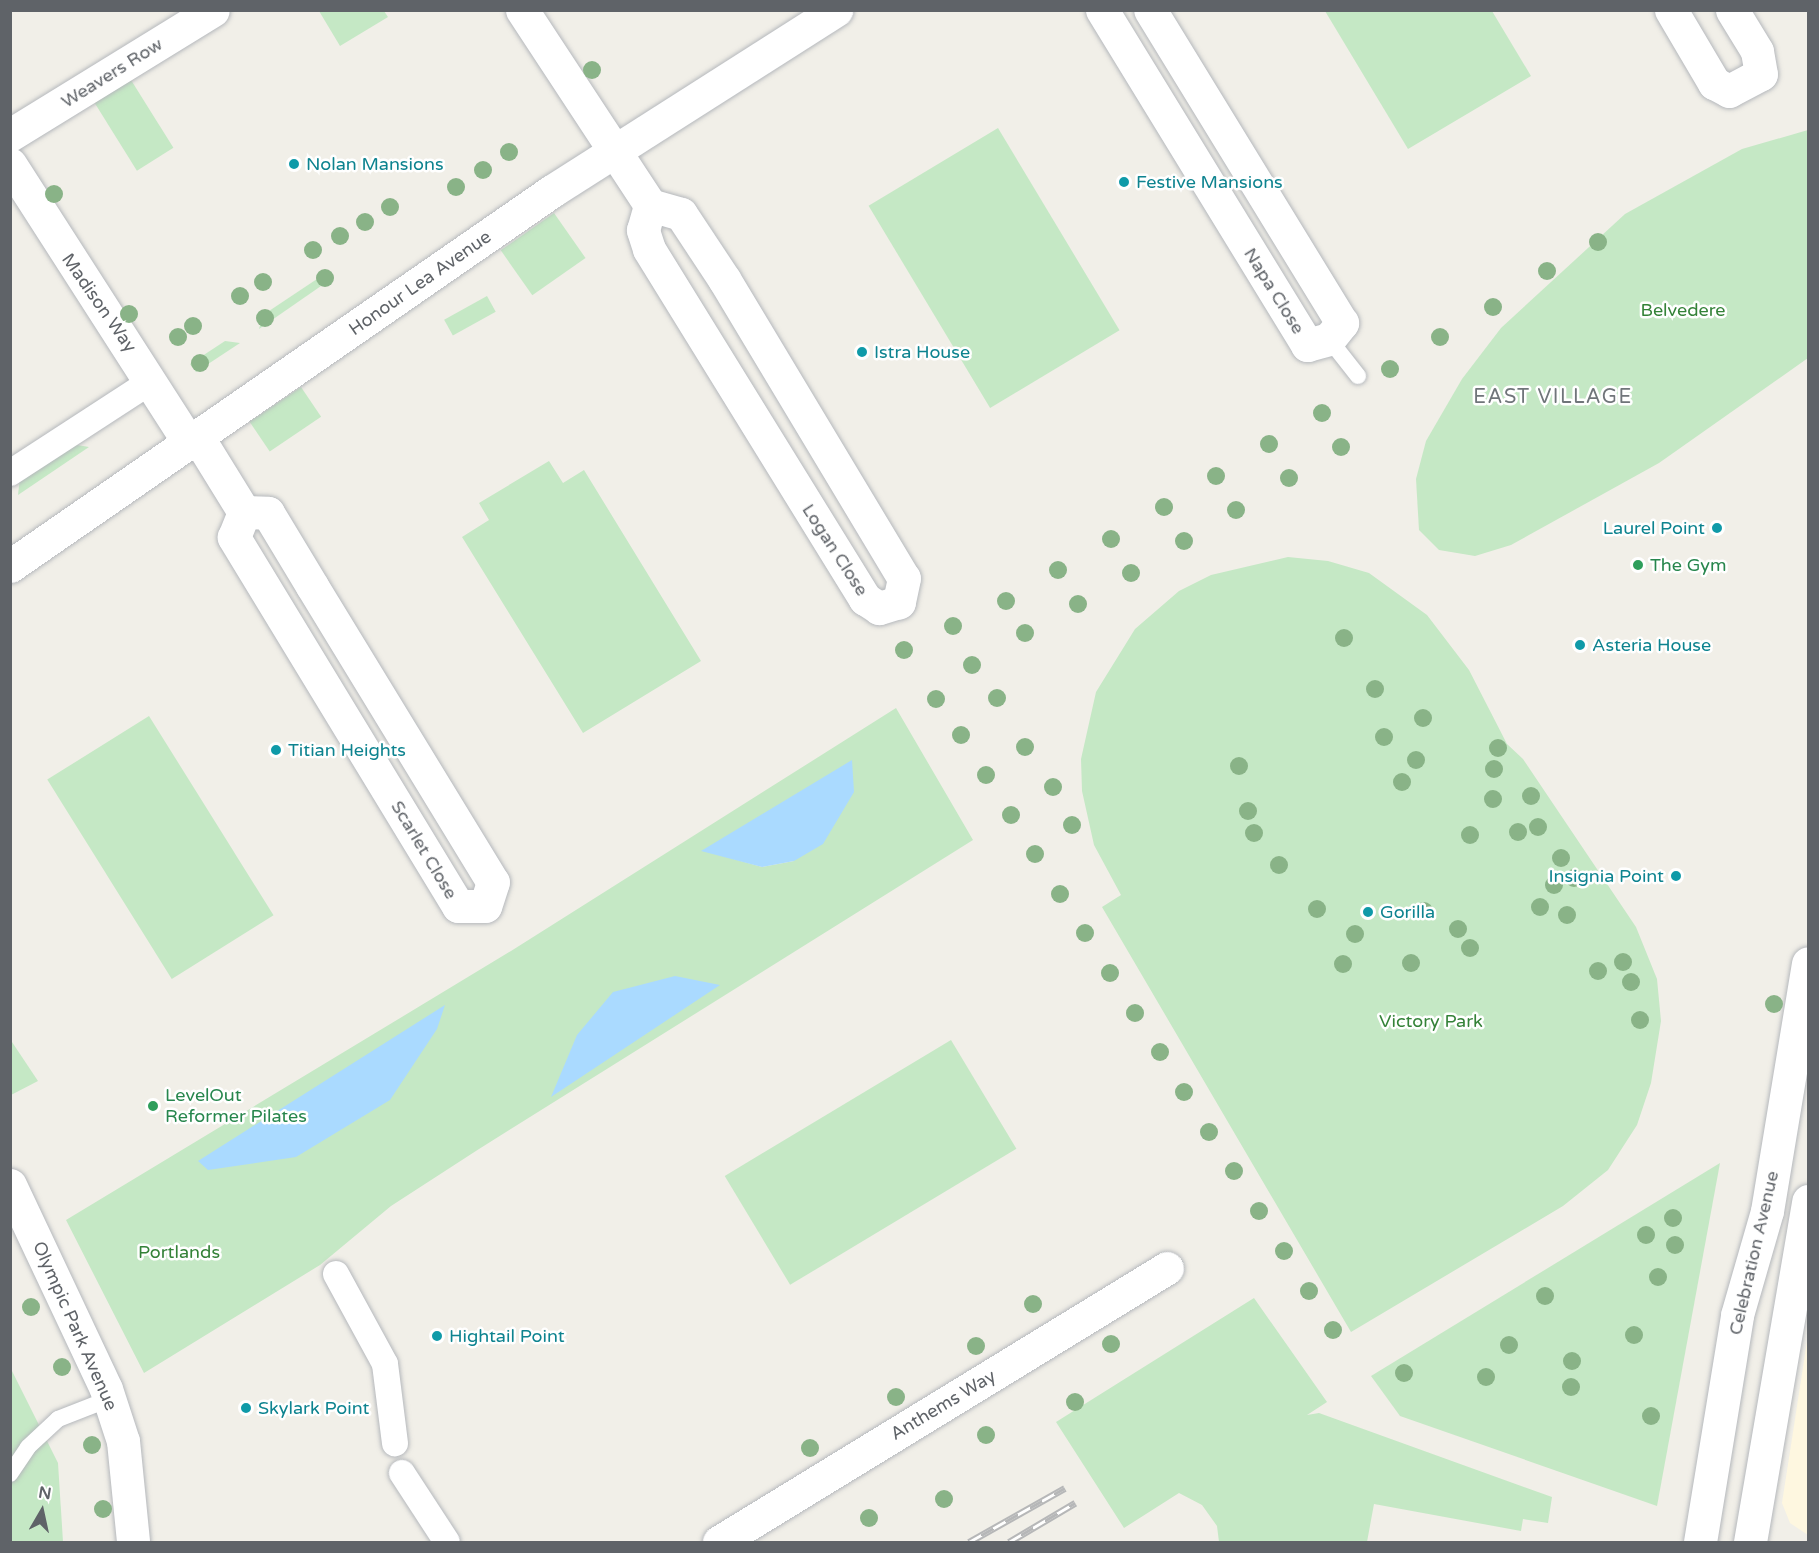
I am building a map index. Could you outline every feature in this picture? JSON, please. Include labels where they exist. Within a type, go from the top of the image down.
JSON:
[{"type":"street","name":"Weavers Row","points":[[10,135],[213,10]]},
{"type":"street","points":[[522,10],[610,153],[650,205]]},
{"type":"street","name":"Honour Lea Avenue","points":[[10,566],[610,153],[836,10]]},
{"type":"street","name":"Napa Close","points":[[1101,10],[1117,43],[1308,345],[1329,339],[1342,323],[1150,10]]},
{"type":"street","points":[[1671,10],[1714,82],[1730,91],[1761,74],[1757,51],[1732,10]]},
{"type":"street","name":"Madison Way","points":[[10,164],[193,438]]},
{"type":"street","name":"Logan Close","points":[[650,205],[681,214],[724,279],[904,578],[899,602],[879,608],[865,599],[649,249],[643,230],[650,205]]},
{"type":"street","points":[[10,473],[141,388]]},
{"type":"street","points":[[193,438],[244,512]]},
{"type":"street","name":"Scarlet Close","points":[[244,512],[268,513],[317,584],[493,882],[485,906],[458,906],[234,537],[244,512]]},
{"type":"street","name":"Celebration Avenue","points":[[1700,1542],[1737,1315],[1767,1211],[1806,997],[1809,963]]},
{"type":"street","name":"Olympic Park Avenue","points":[[10,1185],[109,1399],[123,1441],[133,1542]]},
{"type":"street","points":[[1750,1542],[1809,1201]]},
{"type":"street","name":"Anthems Way","points":[[719,1542],[1167,1268]]},
{"type":"street","points":[[336,1274],[385,1364],[395,1443]]},
{"type":"street","points":[[402,1473],[447,1542]]},
{"type":"lane","points":[[1329,339],[1359,376]]},
{"type":"lane","points":[[10,1474],[28,1447],[58,1419],[109,1399]]},
{"type":"shaded area","points":[[1808,1335],[1808,1535],[1790,1523],[1782,1503]]},
{"type":"green space","points":[[319,11],[384,11],[388,17],[340,46]]},
{"type":"green space","points":[[1325,11],[1492,11],[1531,76],[1408,149]]},
{"type":"green space","points":[[131,80],[173,148],[137,171],[95,103]]},
{"type":"green space","points":[[998,128],[1120,330],[990,408],[869,206]]},
{"type":"green space","name":"Belvedere","points":[[1808,130],[1808,358],[1659,463],[1511,545],[1475,556],[1439,550],[1419,530],[1416,479],[1426,441],[1462,379],[1501,328],[1625,214],[1742,149]]},
{"type":"green space","points":[[554,213],[586,258],[532,295],[501,250]]},
{"type":"green space","points":[[329,271],[334,277],[259,329],[263,315]]},
{"type":"green space","points":[[487,296],[496,312],[453,335],[444,320]]},
{"type":"green space","points":[[225,341],[240,343],[196,372],[190,364]]},
{"type":"green space","points":[[301,387],[321,417],[270,452],[250,422]]},
{"type":"green space","points":[[71,444],[89,447],[18,495],[20,477]]},
{"type":"green space","points":[[549,461],[563,483],[584,470],[701,661],[583,733],[462,537],[489,520],[479,503]]},
{"type":"green space","name":"Victory Park","points":[[1288,557],[1328,561],[1369,573],[1427,615],[1469,670],[1507,744],[1523,759],[1636,927],[1657,979],[1661,1021],[1651,1083],[1637,1125],[1608,1170],[1563,1206],[1351,1332],[1102,907],[1121,895],[1094,845],[1082,791],[1081,759],[1096,692],[1135,629],[1179,591],[1211,575]]},
{"type":"green space","name":"Portlands","points":[[896,708],[973,840],[479,1149],[391,1206],[320,1265],[144,1373],[66,1220],[511,951]],"holes":[[[702,850],[794,861],[762,867]]]},
{"type":"green space","points":[[149,716],[274,915],[172,979],[47,780]]},
{"type":"green space","points":[[10,1039],[38,1081],[11,1095],[10,1095]]},
{"type":"green space","points":[[951,1040],[1016,1149],[790,1285],[725,1176]]},
{"type":"green space","points":[[1720,1163],[1657,1506],[1400,1416],[1371,1376]]},
{"type":"green space","points":[[1254,1298],[1327,1402],[1307,1415],[1319,1413],[1552,1497],[1548,1523],[1523,1519],[1521,1531],[1374,1504],[1367,1542],[1219,1542],[1217,1526],[1202,1505],[1179,1493],[1124,1528],[1056,1422]]},
{"type":"green space","points":[[10,1367],[58,1463],[63,1542],[11,1542]]},
{"type":"water","points":[[852,760],[854,792],[823,844],[794,861],[762,867],[701,851]]},
{"type":"water","points":[[675,976],[720,985],[551,1097],[577,1035],[613,992]]},
{"type":"water","points":[[445,1005],[437,1029],[390,1100],[296,1157],[208,1170],[198,1161]]},
{"type":"railway","points":[[969,1542],[1065,1488]]},
{"type":"railway","points":[[1009,1542],[1075,1503]]},
{"type":"place","name":"Nolan Mansions","points":[[294,164]]},
{"type":"place","name":"Festive Mansions","points":[[1124,182]]},
{"type":"place","name":"Istra House","points":[[862,352]]},
{"type":"place","name":"Laurel Point","points":[[1717,528]]},
{"type":"place","name":"The Gym","points":[[1638,565]]},
{"type":"place","name":"Asteria House","points":[[1580,645]]},
{"type":"place","name":"Titian Heights","points":[[276,750]]},
{"type":"place","name":"Insignia Point","points":[[1676,876]]},
{"type":"place","name":"Gorilla","points":[[1368,912]]},
{"type":"place","name":"LevelOut Reformer Pilates","points":[[153,1106]]},
{"type":"place","name":"Hightail Point","points":[[437,1336]]},
{"type":"place","name":"Skylark Point","points":[[246,1408]]},
{"type":"district","name":"EAST VILLAGE","points":[[1553,397]]}]
